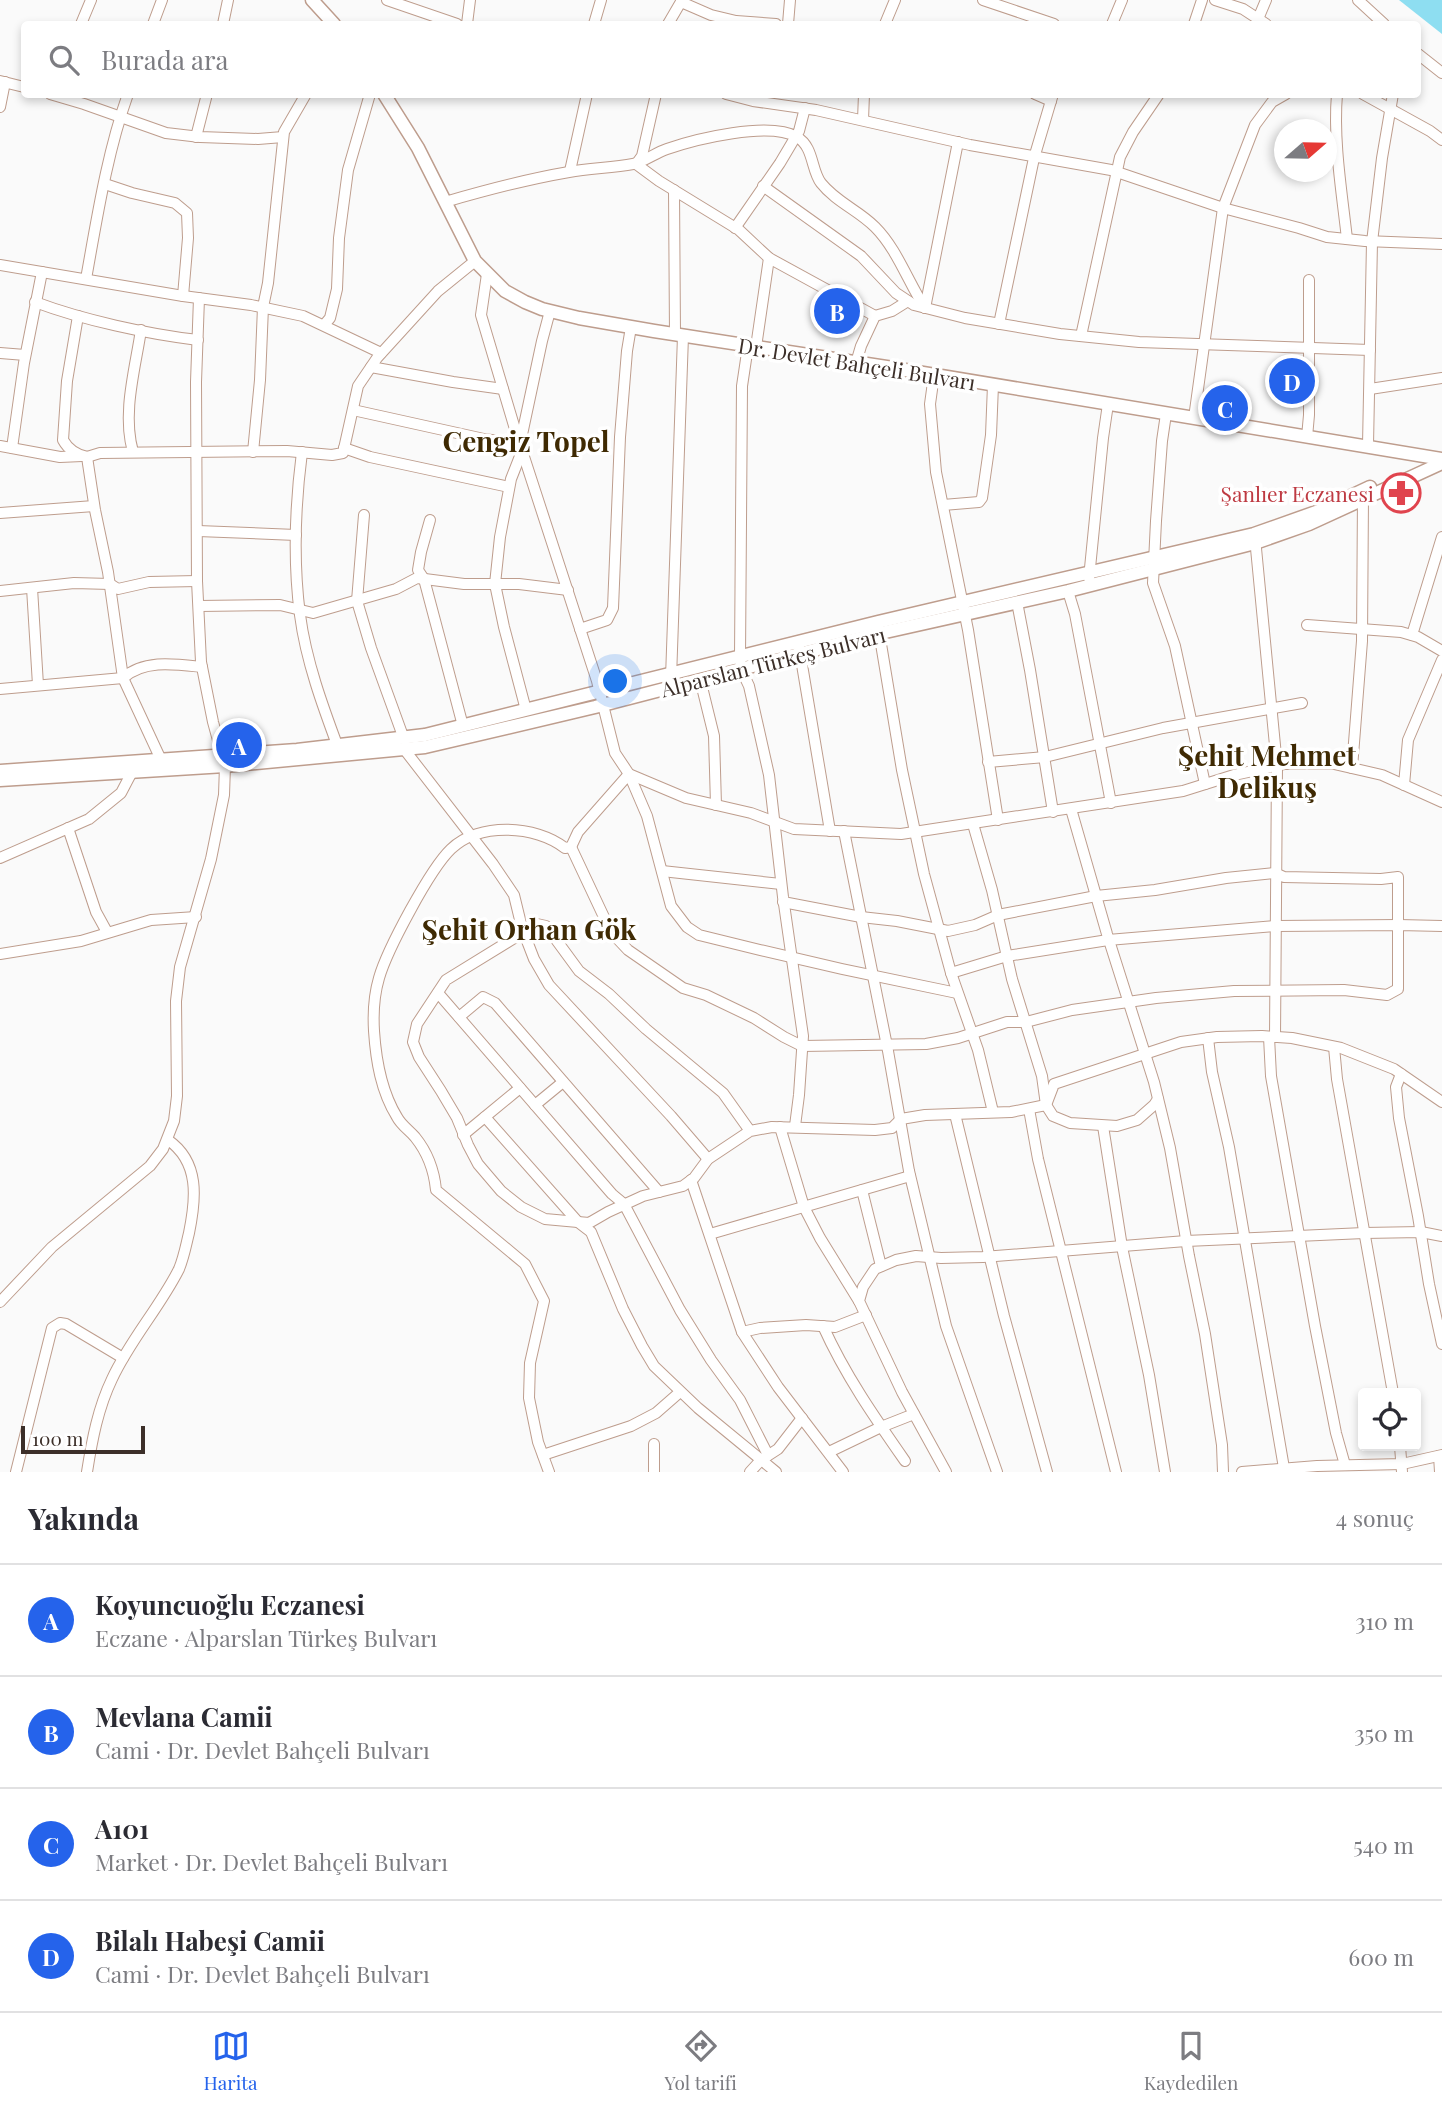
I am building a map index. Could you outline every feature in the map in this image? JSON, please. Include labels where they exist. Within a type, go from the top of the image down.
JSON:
[{"type":"main road","points":[[312,0],[331,21]]},
{"type":"main road","name":"Dr. Devlet Bahçeli Bulvarı","points":[[387,98],[418,148],[475,261],[505,291],[550,311],[752,347],[1368,445],[1442,461]]},
{"type":"main road","name":"Alparslan Türkeş Bulvarı","points":[[404,744],[425,747],[602,698],[878,628],[1154,564],[1309,524],[1363,495],[1442,461]]},
{"type":"main road","name":"Alparslan Türkeş Bulvarı","points":[[963,608],[1017,602],[1068,591],[1089,579]]},
{"type":"main road","name":"Alparslan Türkeş Bulvarı","points":[[671,681],[700,679],[741,663]]},
{"type":"main road","name":"Alparslan Türkeş Bulvarı","points":[[0,771],[224,761],[404,744],[526,710],[602,698]]},
{"type":"main road","name":"Alparslan Türkeş Bulvarı","points":[[0,780],[132,772],[164,765]]},
{"type":"street","points":[[82,21],[91,0]]},
{"type":"street","points":[[154,21],[162,0]]},
{"type":"street","points":[[224,21],[229,0]]},
{"type":"street","points":[[388,0],[448,21]]},
{"type":"street","points":[[467,21],[470,0]]},
{"type":"street","points":[[595,21],[601,0]]},
{"type":"street","points":[[788,21],[790,0]]},
{"type":"street","points":[[887,21],[895,0]]},
{"type":"street","points":[[983,0],[1045,21]]},
{"type":"street","points":[[1113,21],[1122,0]]},
{"type":"street","points":[[1195,21],[1202,0]]},
{"type":"street","points":[[1215,0],[1243,9],[1261,21]]},
{"type":"street","points":[[1262,21],[1266,0]]},
{"type":"street","points":[[1357,0],[1381,21]]},
{"type":"street","points":[[670,21],[682,1],[710,15],[736,21]]},
{"type":"street","points":[[1421,56],[1442,73]]},
{"type":"street","points":[[0,107],[2,82],[21,87]]},
{"type":"street","points":[[60,98],[166,133],[258,139],[283,136]]},
{"type":"street","points":[[86,279],[120,117],[127,98]]},
{"type":"street","points":[[196,137],[206,98]]},
{"type":"street","points":[[253,452],[264,307],[283,136],[304,98]]},
{"type":"street","points":[[324,325],[330,318],[337,289],[339,238],[348,170],[369,98]]},
{"type":"street","points":[[570,171],[586,98]]},
{"type":"street","points":[[636,164],[642,156],[655,98]]},
{"type":"street","points":[[761,98],[1034,158],[1117,172],[1223,208],[1327,237],[1372,242],[1442,244]]},
{"type":"street","points":[[863,121],[864,98]]},
{"type":"street","points":[[999,324],[1034,158],[1052,98]]},
{"type":"street","points":[[1081,336],[1120,157],[1156,98]]},
{"type":"street","points":[[1194,418],[1223,208],[1255,125],[1272,102],[1279,98]]},
{"type":"street","points":[[1337,98],[1336,109],[1347,239]]},
{"type":"street","points":[[1370,98],[1442,140]]},
{"type":"street","points":[[1368,445],[1372,242],[1392,98]]},
{"type":"street","points":[[735,228],[799,131],[805,108]]},
{"type":"street","points":[[445,202],[570,171],[636,164],[667,149],[730,133],[764,132],[795,136],[810,153],[819,181],[836,198],[876,228],[925,308]]},
{"type":"street","points":[[925,308],[958,142]]},
{"type":"street","points":[[636,164],[735,228],[769,258],[875,316],[892,311],[908,301]]},
{"type":"street","points":[[105,184],[175,203],[187,213],[188,238],[183,296]]},
{"type":"street","points":[[764,186],[861,256],[896,293],[914,305],[925,308],[999,324],[1139,342],[1370,350]]},
{"type":"street","points":[[671,681],[679,335],[674,190]]},
{"type":"street","points":[[769,258],[742,386],[741,663],[749,686],[769,775],[783,902],[803,1036],[795,1126]]},
{"type":"street","points":[[0,446],[60,457],[100,453],[343,453],[358,386],[371,367],[438,291],[475,261]]},
{"type":"street","points":[[0,265],[264,307],[303,316],[381,353]]},
{"type":"street","points":[[12,448],[25,355],[42,272]]},
{"type":"street","points":[[487,274],[481,315],[602,698],[615,753],[629,774],[647,816],[671,906],[687,927],[699,934],[872,976],[957,993]]},
{"type":"street","points":[[1307,437],[1310,280]]},
{"type":"street","points":[[0,1302],[52,1247],[150,1166],[168,1140],[176,1108],[176,1001],[180,967],[211,859],[224,795],[224,761],[212,722],[202,667],[197,581],[199,298]]},
{"type":"street","points":[[35,302],[78,316],[198,340]]},
{"type":"street","points":[[526,710],[503,627],[495,584],[509,487],[521,447],[550,311]]},
{"type":"street","points":[[78,316],[67,381],[63,440],[66,447],[84,456]]},
{"type":"street","points":[[856,363],[875,316]]},
{"type":"street","points":[[580,629],[607,620],[613,608],[620,437],[626,351],[631,327]]},
{"type":"street","points":[[133,453],[129,438],[129,403],[141,330]]},
{"type":"street","points":[[0,353],[25,355]]},
{"type":"street","points":[[371,367],[503,389]]},
{"type":"street","points":[[933,375],[930,404],[936,472],[963,608],[998,820]]},
{"type":"street","points":[[1370,389],[1442,378]]},
{"type":"street","points":[[943,505],[979,502],[982,498],[991,435],[993,385]]},
{"type":"street","points":[[1089,579],[1102,438],[1108,404]]},
{"type":"street","points":[[354,410],[521,447]]},
{"type":"street","points":[[1166,414],[1153,583],[1175,646],[1205,784]]},
{"type":"street","points":[[344,448],[370,457],[509,487]]},
{"type":"street","points":[[302,452],[295,560],[299,609],[311,666],[339,750]]},
{"type":"street","points":[[84,456],[110,583],[123,678],[164,765]]},
{"type":"street","points":[[1352,768],[1362,628],[1363,495]]},
{"type":"street","points":[[0,513],[94,506]]},
{"type":"street","points":[[364,515],[357,601],[404,744],[514,895],[534,959],[549,985],[708,1159]]},
{"type":"street","points":[[430,520],[418,570],[424,579],[463,726]]},
{"type":"street","points":[[198,531],[296,535]]},
{"type":"street","points":[[1412,635],[1442,537]]},
{"type":"street","points":[[1255,538],[1277,766],[1276,992],[1270,1076],[1336,1433],[1345,1465]]},
{"type":"street","points":[[199,606],[280,605],[313,613],[396,589],[417,578],[464,584],[519,584],[568,590]]},
{"type":"street","points":[[0,591],[74,583],[110,583],[118,589],[149,582],[197,581]]},
{"type":"street","points":[[32,587],[38,685]]},
{"type":"street","points":[[1068,591],[1075,614],[1111,803]]},
{"type":"street","points":[[1017,602],[1053,812]]},
{"type":"street","points":[[1307,625],[1401,632],[1442,650]]},
{"type":"street","points":[[878,628],[914,832],[951,973],[972,1034],[993,1112]]},
{"type":"street","points":[[799,649],[830,831]]},
{"type":"street","points":[[1404,785],[1408,740],[1442,660]]},
{"type":"street","points":[[0,689],[123,678],[148,665],[175,663],[202,667]]},
{"type":"street","points":[[700,679],[714,736],[716,805]]},
{"type":"street","points":[[988,762],[1045,757],[1163,728],[1301,703]]},
{"type":"street","points":[[629,774],[686,798],[751,813],[794,829],[901,834],[1183,791],[1234,775],[1277,766],[1334,764],[1382,775],[1442,802]]},
{"type":"street","points":[[0,858],[89,819],[121,793],[132,772]]},
{"type":"street","points":[[571,847],[578,832],[629,774]]},
{"type":"street","points":[[1071,809],[1108,940],[1145,1054],[1170,1148],[1206,1335],[1222,1445],[1223,1472]]},
{"type":"street","points":[[973,824],[1042,1076],[1046,1105],[1053,1116],[1070,1123],[1117,1126],[1137,1120],[1158,1099]]},
{"type":"street","points":[[68,828],[96,912],[107,932]]},
{"type":"street","points":[[549,1472],[529,1398],[530,1363],[544,1301],[526,1264],[436,1190],[428,1154],[399,1121],[388,1102],[379,1074],[373,1009],[379,978],[389,953],[431,876],[451,849],[471,835],[520,830],[554,839],[565,848],[571,847]]},
{"type":"street","points":[[844,831],[911,1176],[946,1326],[998,1472]]},
{"type":"street","points":[[571,847],[611,932],[628,950],[683,988],[706,995],[754,1018],[802,1046],[926,1044],[972,1034],[1007,1022],[1026,1022],[1072,1010],[1156,998],[1234,991],[1345,990],[1387,995],[1398,989],[1398,877],[1284,877],[1275,873],[1226,878],[1155,890],[1096,896],[998,915],[975,925],[948,931],[783,902]]},
{"type":"street","points":[[662,871],[781,884]]},
{"type":"street","points":[[0,954],[81,941],[151,920],[196,916]]},
{"type":"street","points":[[750,1131],[723,1093],[579,971],[547,926],[537,924],[446,980],[417,1024],[413,1042],[419,1057],[457,1118],[478,1164],[501,1191],[521,1207],[545,1219],[589,1223],[643,1196],[683,1186],[708,1159],[750,1131],[780,1126],[875,1130],[892,1128],[901,1119],[925,1115],[1030,1109],[1046,1105]]},
{"type":"street","points":[[951,973],[1007,956],[1108,940],[1276,926],[1442,926]]},
{"type":"street","points":[[438,993],[612,1194],[624,1204],[680,1310],[740,1400],[764,1458]]},
{"type":"street","points":[[459,1017],[483,997],[495,1003],[659,1192]]},
{"type":"street","points":[[1046,1105],[1054,1084],[1181,1042],[1208,1038],[1272,1037],[1334,1046],[1394,1069],[1442,1102]]},
{"type":"street","points":[[1208,1038],[1284,1468]]},
{"type":"street","points":[[1334,1046],[1337,1079],[1392,1388]]},
{"type":"street","points":[[1401,1074],[1396,1087],[1399,1118],[1442,1344]]},
{"type":"street","points":[[535,1105],[563,1082]]},
{"type":"street","points":[[463,1135],[520,1088]]},
{"type":"street","points":[[1030,1109],[1038,1159],[1116,1472]]},
{"type":"street","points":[[955,1114],[989,1256],[1047,1472]]},
{"type":"street","points":[[485,1117],[578,1222],[591,1232],[623,1310],[654,1366],[730,1436],[764,1458],[776,1472]]},
{"type":"street","points":[[780,1126],[804,1207],[859,1301],[914,1414],[946,1472]]},
{"type":"street","points":[[1103,1126],[1122,1247],[1149,1376],[1165,1472]]},
{"type":"street","points":[[87,1472],[101,1409],[111,1381],[180,1265],[194,1208],[194,1184],[187,1163],[178,1148],[168,1140]]},
{"type":"street","points":[[710,1234],[911,1176]]},
{"type":"street","points":[[691,1180],[742,1332],[778,1387],[843,1472]]},
{"type":"street","points":[[862,1190],[881,1266]]},
{"type":"street","points":[[859,1301],[863,1287],[875,1269],[896,1260],[916,1256],[989,1256],[1186,1241],[1364,1233],[1421,1232],[1442,1236]]},
{"type":"street","points":[[742,1332],[760,1328],[835,1327],[866,1315]]},
{"type":"street","points":[[16,1472],[52,1328],[60,1323],[66,1324],[123,1358]]},
{"type":"street","points":[[822,1326],[838,1361],[905,1461]]},
{"type":"street","points":[[543,1455],[631,1426],[656,1413],[680,1392]]},
{"type":"street","points":[[829,1452],[914,1414]]},
{"type":"street","points":[[750,1472],[778,1449],[802,1418]]},
{"type":"street","points":[[654,1444],[654,1472]]},
{"type":"street","points":[[1242,1472],[1345,1465],[1402,1468],[1441,1456],[1440,1472]]},
{"type":"water","points":[[1399,0],[1442,0],[1442,34]]},
{"type":"place","name":"Mevlana Camii","points":[[837,311]]},
{"type":"place","name":"Bilalı Habeşi Camii","points":[[1292,381]]},
{"type":"place","name":"A101","points":[[1225,408]]},
{"type":"place","name":"Şanlıer Eczanesi","points":[[1401,493]]},
{"type":"place","name":"Koyuncuoğlu Eczanesi","points":[[239,745]]},
{"type":"district","name":"Cengiz Topel","points":[[526,440]]},
{"type":"district","name":"Şehit Mehmet Delikuş","points":[[1267,770]]},
{"type":"district","name":"Şehit Orhan Gök","points":[[529,928]]}]
